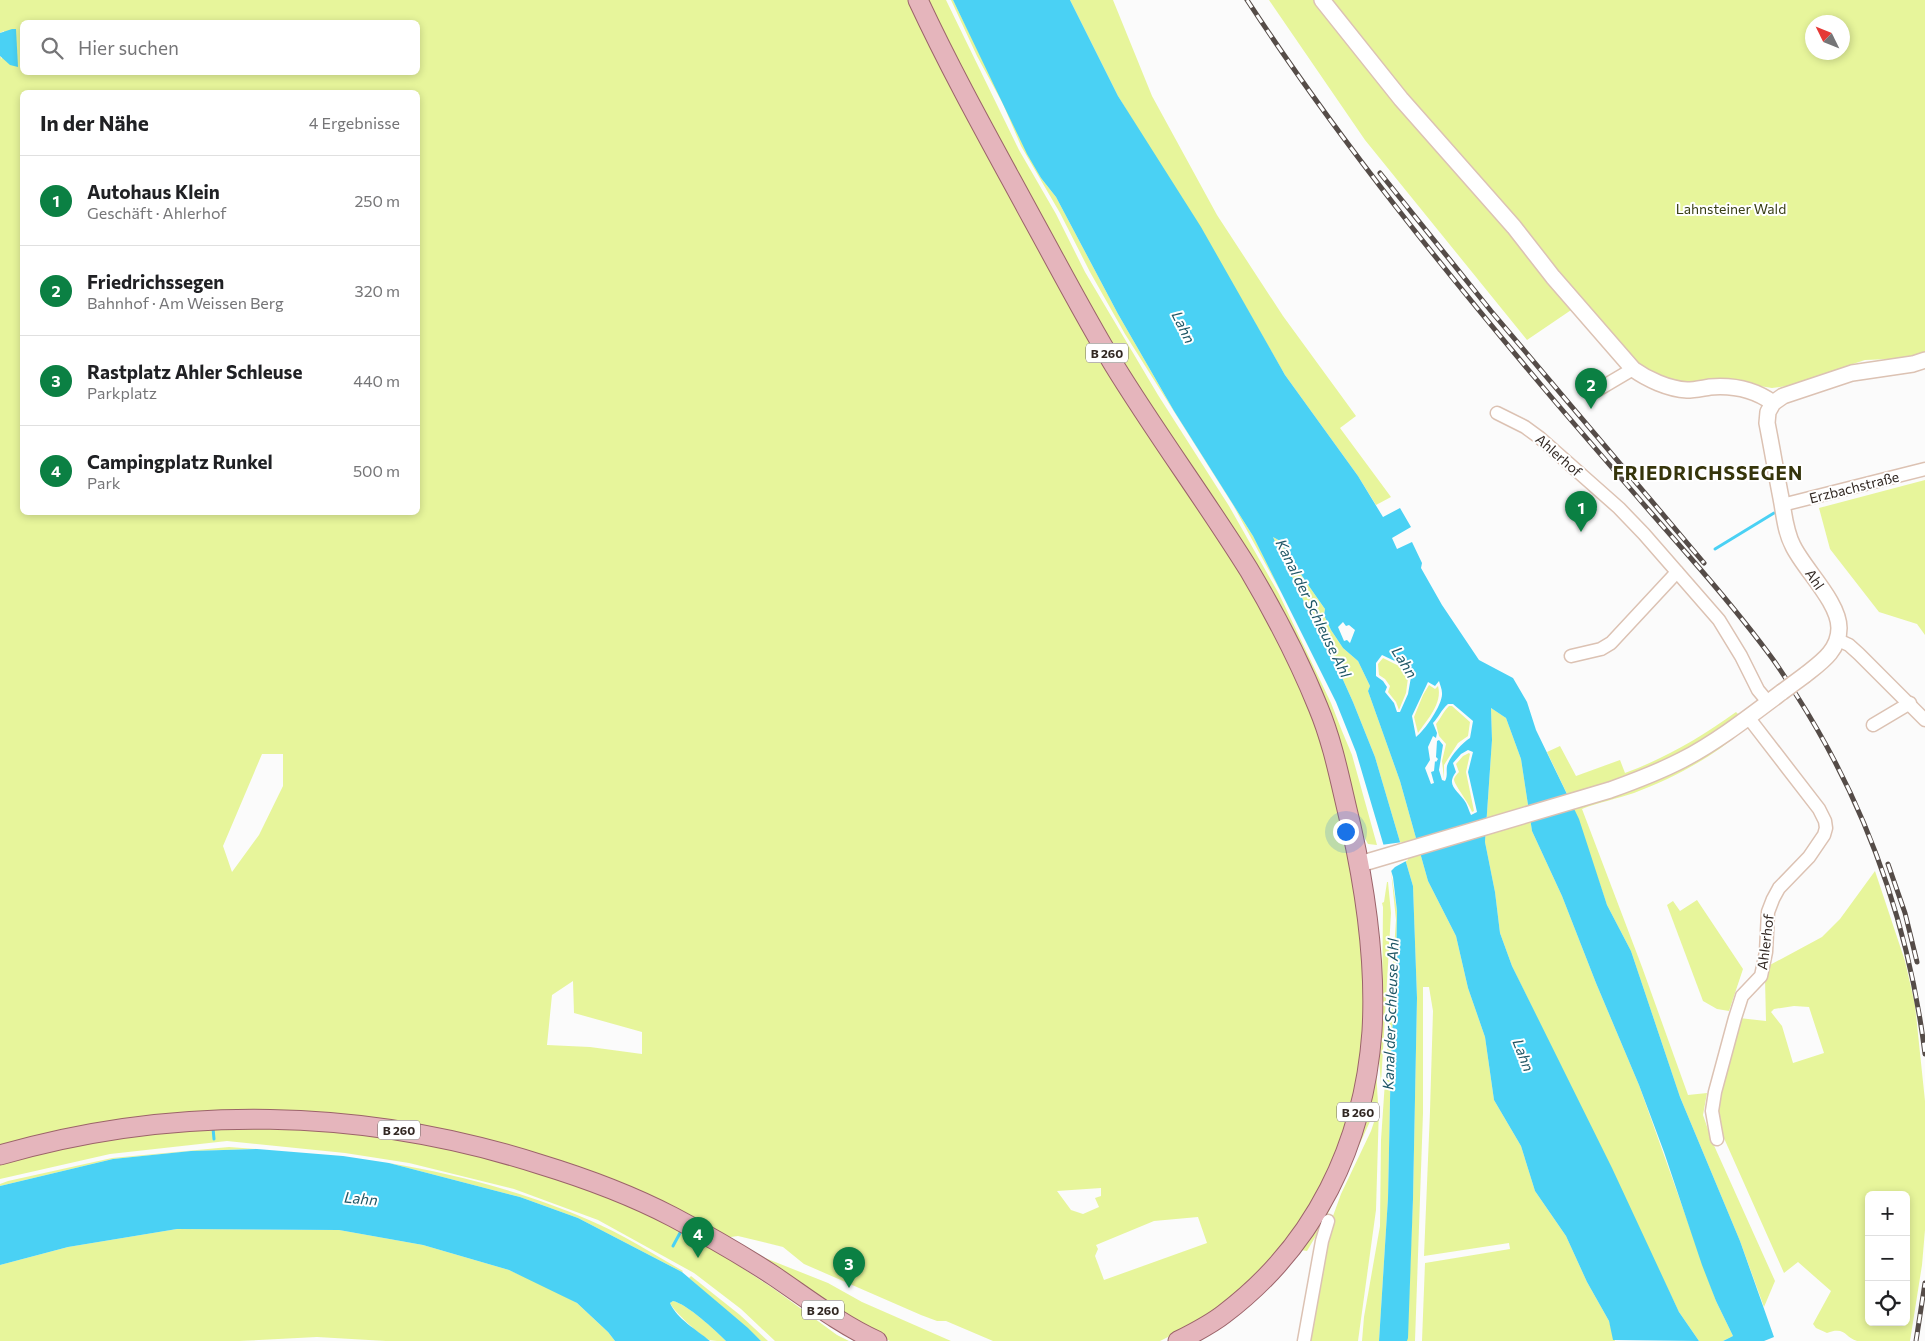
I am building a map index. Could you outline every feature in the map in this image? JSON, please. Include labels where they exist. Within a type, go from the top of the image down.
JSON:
[{"type":"main road","name":"B 260","points":[[918,0],[952,72],[1114,365],[1250,572],[1294,653],[1326,728],[1365,863],[1372,1029],[1368,1066],[1361,1098],[1351,1138],[1341,1167],[1316,1216],[1279,1264],[1222,1316],[1178,1341]]},
{"type":"main road","name":"B 260","points":[[0,1155],[84,1136],[152,1124],[212,1119],[272,1118],[329,1121],[436,1136],[502,1152],[553,1168],[639,1201],[727,1248],[772,1275],[842,1323],[877,1341]]},
{"type":"street","points":[[1322,0],[1401,99],[1514,227],[1632,369],[1661,383],[1687,390],[1720,386],[1747,388],[1762,394],[1773,403],[1783,396],[1852,373],[1914,364],[1925,360]]},
{"type":"street","points":[[1594,392],[1632,369]]},
{"type":"street","name":"Ahl","points":[[1773,403],[1768,412],[1768,423],[1786,525],[1792,546],[1836,614],[1839,627],[1838,640]]},
{"type":"street","name":"Ahlerhof","points":[[1497,413],[1526,427],[1570,463],[1619,508],[1726,632],[1741,656],[1758,690],[1768,702]]},
{"type":"street","name":"Erzbachstraße","points":[[1782,505],[1925,470]]},
{"type":"street","points":[[1571,656],[1601,649],[1611,643],[1676,572]]},
{"type":"street","points":[[1365,863],[1610,790],[1646,777],[1683,760],[1748,717],[1805,675],[1834,649],[1838,640],[1849,645],[1859,654],[1925,720]]},
{"type":"street","points":[[1873,725],[1910,703]]},
{"type":"street","name":"Ahlerhof","points":[[1717,1139],[1712,1111],[1715,1092],[1742,996],[1761,976],[1764,964],[1768,912],[1779,888],[1809,857],[1824,835],[1826,828],[1819,809],[1748,717]]},
{"type":"street","points":[[1304,1341],[1322,1241],[1328,1221]]},
{"type":"green space","points":[[0,0],[913,0],[1268,614],[1320,734],[1349,857],[1365,951],[1366,1012],[1354,1100],[1335,1162],[1300,1228],[1245,1288],[1196,1323],[1160,1341],[993,1341],[946,1321],[937,1321],[921,1315],[804,1264],[783,1247],[738,1236],[723,1238],[651,1200],[335,1116],[0,1148],[0,56],[2,59],[4,31],[0,33]],"holes":[[[262,754],[283,754],[283,786],[259,835],[232,872],[223,846]],[[573,981],[574,1013],[642,1032],[642,1054],[590,1047],[547,1045],[552,995]],[[1101,1188],[1101,1196],[1095,1198],[1099,1207],[1083,1214],[1071,1210],[1057,1191]],[[1198,1217],[1207,1243],[1104,1280],[1095,1256],[1098,1249],[1096,1245],[1154,1221]]]},
{"type":"green space","points":[[923,0],[946,0],[1019,150],[1056,214],[1085,272],[1158,395],[1229,506],[1279,594],[1331,703],[1352,755],[1377,845],[1368,844],[1363,835],[1345,767],[1330,722],[1122,367]]},
{"type":"green space","points":[[951,0],[953,0],[1041,178],[1056,197],[1118,314],[1174,411],[1253,536],[1282,594],[1233,505],[1125,334],[1090,272],[1060,213],[1021,146],[1003,104],[977,56]]},
{"type":"green space","points":[[1070,0],[1113,0],[1152,96],[1217,215],[1283,316],[1356,416],[1340,428],[1391,497],[1376,505],[1358,476],[1285,375],[1118,96]]},
{"type":"green space","name":"Lahnsteiner Wald","points":[[1269,0],[1925,0],[1925,354],[1914,358],[1865,360],[1787,386],[1772,388],[1753,385],[1689,387],[1655,376],[1637,364],[1580,304],[1527,340],[1365,140]]},
{"type":"green space","points":[[1925,480],[1925,635],[1917,624],[1879,612],[1830,549],[1819,508]]},
{"type":"green space","points":[[1273,537],[1282,542],[1287,553],[1325,609],[1324,615],[1331,630],[1343,648],[1358,661],[1370,686],[1368,691],[1400,781],[1428,881],[1456,936],[1468,988],[1485,1037],[1494,1100],[1521,1146],[1535,1191],[1566,1236],[1587,1282],[1609,1321],[1615,1341],[1422,1341],[1425,1263],[1510,1249],[1509,1243],[1424,1256],[1433,1011],[1429,987],[1423,987],[1423,1113],[1415,1341],[1407,1341],[1413,1199],[1417,998],[1413,886],[1375,757],[1353,702],[1331,653]]},
{"type":"green space","points":[[1383,658],[1399,666],[1408,678],[1406,693],[1399,710],[1396,702],[1388,692],[1390,686],[1379,675],[1378,664]]},
{"type":"green space","points":[[1429,685],[1435,689],[1438,686],[1438,699],[1433,711],[1418,733],[1414,717]]},
{"type":"green space","points":[[1449,706],[1452,706],[1470,722],[1468,736],[1458,743],[1444,765],[1444,778],[1442,761],[1446,744],[1439,736],[1436,724]]},
{"type":"green space","points":[[1491,708],[1506,718],[1521,759],[1532,831],[1562,896],[1639,1085],[1716,1301],[1733,1336],[1723,1341],[1699,1341],[1679,1312],[1512,966],[1500,933],[1495,892],[1485,842],[1492,740]]},
{"type":"green space","points":[[1736,712],[1740,716],[1688,751],[1609,785],[1607,783],[1567,794],[1547,752],[1560,746],[1576,776],[1620,760],[1625,773],[1655,761],[1683,746]]},
{"type":"green space","points":[[1742,731],[1718,750],[1677,774],[1634,793],[1582,809],[1688,1095],[1707,1093],[1703,1115],[1712,1141],[1775,1281],[1764,1307],[1740,1241],[1680,1097],[1631,951],[1607,905],[1574,809],[1650,783]]},
{"type":"green space","points":[[1469,753],[1466,772],[1474,811],[1472,812],[1454,781],[1455,776],[1459,772],[1456,764],[1463,756]]},
{"type":"green space","points":[[1391,871],[1397,911],[1396,971],[1391,1052],[1388,1198],[1379,1341],[1362,1341],[1364,1317],[1380,1226],[1381,1140],[1396,920]]},
{"type":"green space","points":[[1875,871],[1905,961],[1915,1005],[1925,1101],[1925,1230],[1922,1265],[1910,1341],[1857,1341],[1842,1332],[1833,1331],[1827,1333],[1816,1328],[1813,1324],[1831,1291],[1798,1262],[1784,1273],[1723,1136],[1717,1111],[1719,1093],[1739,1018],[1766,1021],[1765,979],[1768,966],[1822,937],[1840,919]],"holes":[[[1794,1006],[1809,1007],[1824,1053],[1793,1063],[1782,1026],[1771,1012],[1774,1009]]]},
{"type":"green space","points":[[1387,882],[1391,913],[1381,1084],[1379,1059],[1382,1005],[1382,903],[1384,902]]},
{"type":"green space","points":[[1697,900],[1743,969],[1729,1011],[1717,1009],[1703,1001],[1667,905],[1673,901],[1680,911]]},
{"type":"green space","points":[[1376,1068],[1378,1104],[1324,1222],[1307,1251],[1301,1250]]},
{"type":"green space","points":[[1379,1107],[1376,1210],[1358,1341],[1309,1341],[1329,1227],[1341,1194],[1371,1131]]},
{"type":"green space","points":[[214,1126],[388,1134],[502,1158],[608,1196],[679,1230],[721,1254],[774,1289],[837,1335],[849,1341],[775,1341],[741,1309],[694,1273],[598,1220],[514,1189],[409,1163],[345,1153],[227,1141],[110,1154],[0,1179],[0,1161],[85,1141]]},
{"type":"green space","points":[[229,1147],[257,1149],[191,1151],[113,1159],[0,1186],[0,1184],[8,1181],[112,1158]]},
{"type":"green space","points":[[389,1163],[439,1172],[517,1193],[566,1210],[613,1231],[683,1271],[578,1218],[520,1197]]},
{"type":"green space","points":[[177,1229],[339,1230],[423,1245],[509,1270],[543,1285],[577,1303],[615,1341],[386,1341],[317,1337],[239,1341],[0,1341],[0,1265],[68,1247]]},
{"type":"green space","points":[[760,1256],[828,1283],[862,1302],[951,1341],[890,1341],[865,1330]]},
{"type":"green space","points":[[691,1276],[740,1315],[768,1341],[761,1341],[689,1278]]},
{"type":"green space","points":[[673,1301],[693,1312],[726,1341],[709,1340],[700,1334],[672,1307],[670,1303]]},
{"type":"water","name":"Lahn","points":[[953,0],[1070,0],[1118,96],[1201,227],[1285,375],[1358,476],[1383,517],[1400,508],[1411,527],[1392,538],[1397,549],[1412,542],[1422,563],[1421,568],[1442,605],[1479,660],[1513,678],[1527,702],[1536,730],[1579,819],[1607,905],[1631,951],[1680,1097],[1740,1241],[1774,1337],[1764,1341],[1723,1341],[1733,1336],[1716,1301],[1702,1265],[1639,1085],[1562,896],[1532,831],[1521,759],[1506,718],[1491,708],[1492,740],[1485,842],[1495,892],[1500,933],[1512,966],[1612,1168],[1679,1312],[1699,1341],[1613,1340],[1609,1321],[1587,1282],[1566,1236],[1535,1191],[1521,1146],[1494,1100],[1485,1037],[1468,988],[1456,936],[1428,881],[1400,781],[1368,691],[1370,686],[1358,661],[1343,648],[1331,630],[1324,615],[1325,609],[1287,553],[1282,542],[1273,537],[1331,653],[1353,702],[1375,757],[1413,886],[1417,998],[1408,1338],[1407,1341],[1379,1341],[1388,1198],[1391,1052],[1396,971],[1397,911],[1393,877],[1356,752],[1336,702],[1253,536],[1174,411],[1118,314],[1056,197],[1041,178],[1027,154]],"holes":[[[1343,622],[1346,626],[1349,625],[1355,630],[1350,643],[1347,640],[1344,641],[1338,627]],[[1382,655],[1401,664],[1411,677],[1408,694],[1400,712],[1397,712],[1394,703],[1385,692],[1387,687],[1376,676],[1376,663]],[[1439,681],[1442,693],[1440,704],[1416,737],[1412,716],[1428,682],[1435,686]],[[1448,704],[1453,704],[1473,721],[1470,738],[1457,750],[1447,766],[1445,781],[1442,780],[1439,770],[1443,745],[1439,740],[1437,741],[1436,757],[1438,759],[1435,761],[1434,771],[1431,772],[1434,783],[1431,784],[1425,768],[1430,760],[1428,747],[1433,736],[1436,738],[1437,733],[1433,723]],[[1468,750],[1473,752],[1468,772],[1477,812],[1471,815],[1466,803],[1452,785],[1456,772],[1453,763],[1461,754]]]},
{"type":"water","points":[[16,29],[18,67],[10,65],[0,56],[0,33]]},
{"type":"water","name":"Lahn","points":[[257,1149],[343,1156],[389,1163],[520,1197],[578,1218],[682,1272],[761,1341],[726,1341],[693,1312],[673,1301],[670,1303],[677,1314],[710,1341],[615,1341],[577,1303],[509,1270],[423,1245],[339,1230],[177,1229],[68,1247],[0,1265],[0,1186],[113,1159],[191,1151]]},
{"type":"pier","points":[[1403,842],[1408,860],[1395,867],[1389,873],[1381,845]]},
{"type":"waterway","points":[[1715,549],[1774,513]]},
{"type":"waterway","points":[[213,1128],[214,1139]]},
{"type":"waterway","points":[[673,1246],[680,1233]]},
{"type":"railway","points":[[1247,0],[1319,105],[1396,207],[1558,405],[1719,591],[1773,659],[1797,696],[1844,780],[1881,868],[1896,913],[1908,959],[1918,1006],[1925,1054]]},
{"type":"railway","points":[[1380,173],[1491,311],[1704,563]]},
{"type":"railway","points":[[1888,864],[1905,913],[1917,962]]},
{"type":"railway","points":[[1916,1341],[1925,1283]]},
{"type":"place","name":"Friedrichssegen","points":[[1591,409]]},
{"type":"place","name":"Autohaus Klein","points":[[1581,532]]},
{"type":"place","name":"Campingplatz Runkel","points":[[698,1258]]},
{"type":"place","name":"Rastplatz Ahler Schleuse","points":[[849,1288]]},
{"type":"district","name":"FRIEDRICHSSEGEN","points":[[1708,472]]},
{"type":"water label","name":"Kanal der Schleuse Ahl","points":[[1314,608]]},
{"type":"water label","name":"Kanal der Schleuse Ahl","points":[[1390,1014]]}]
